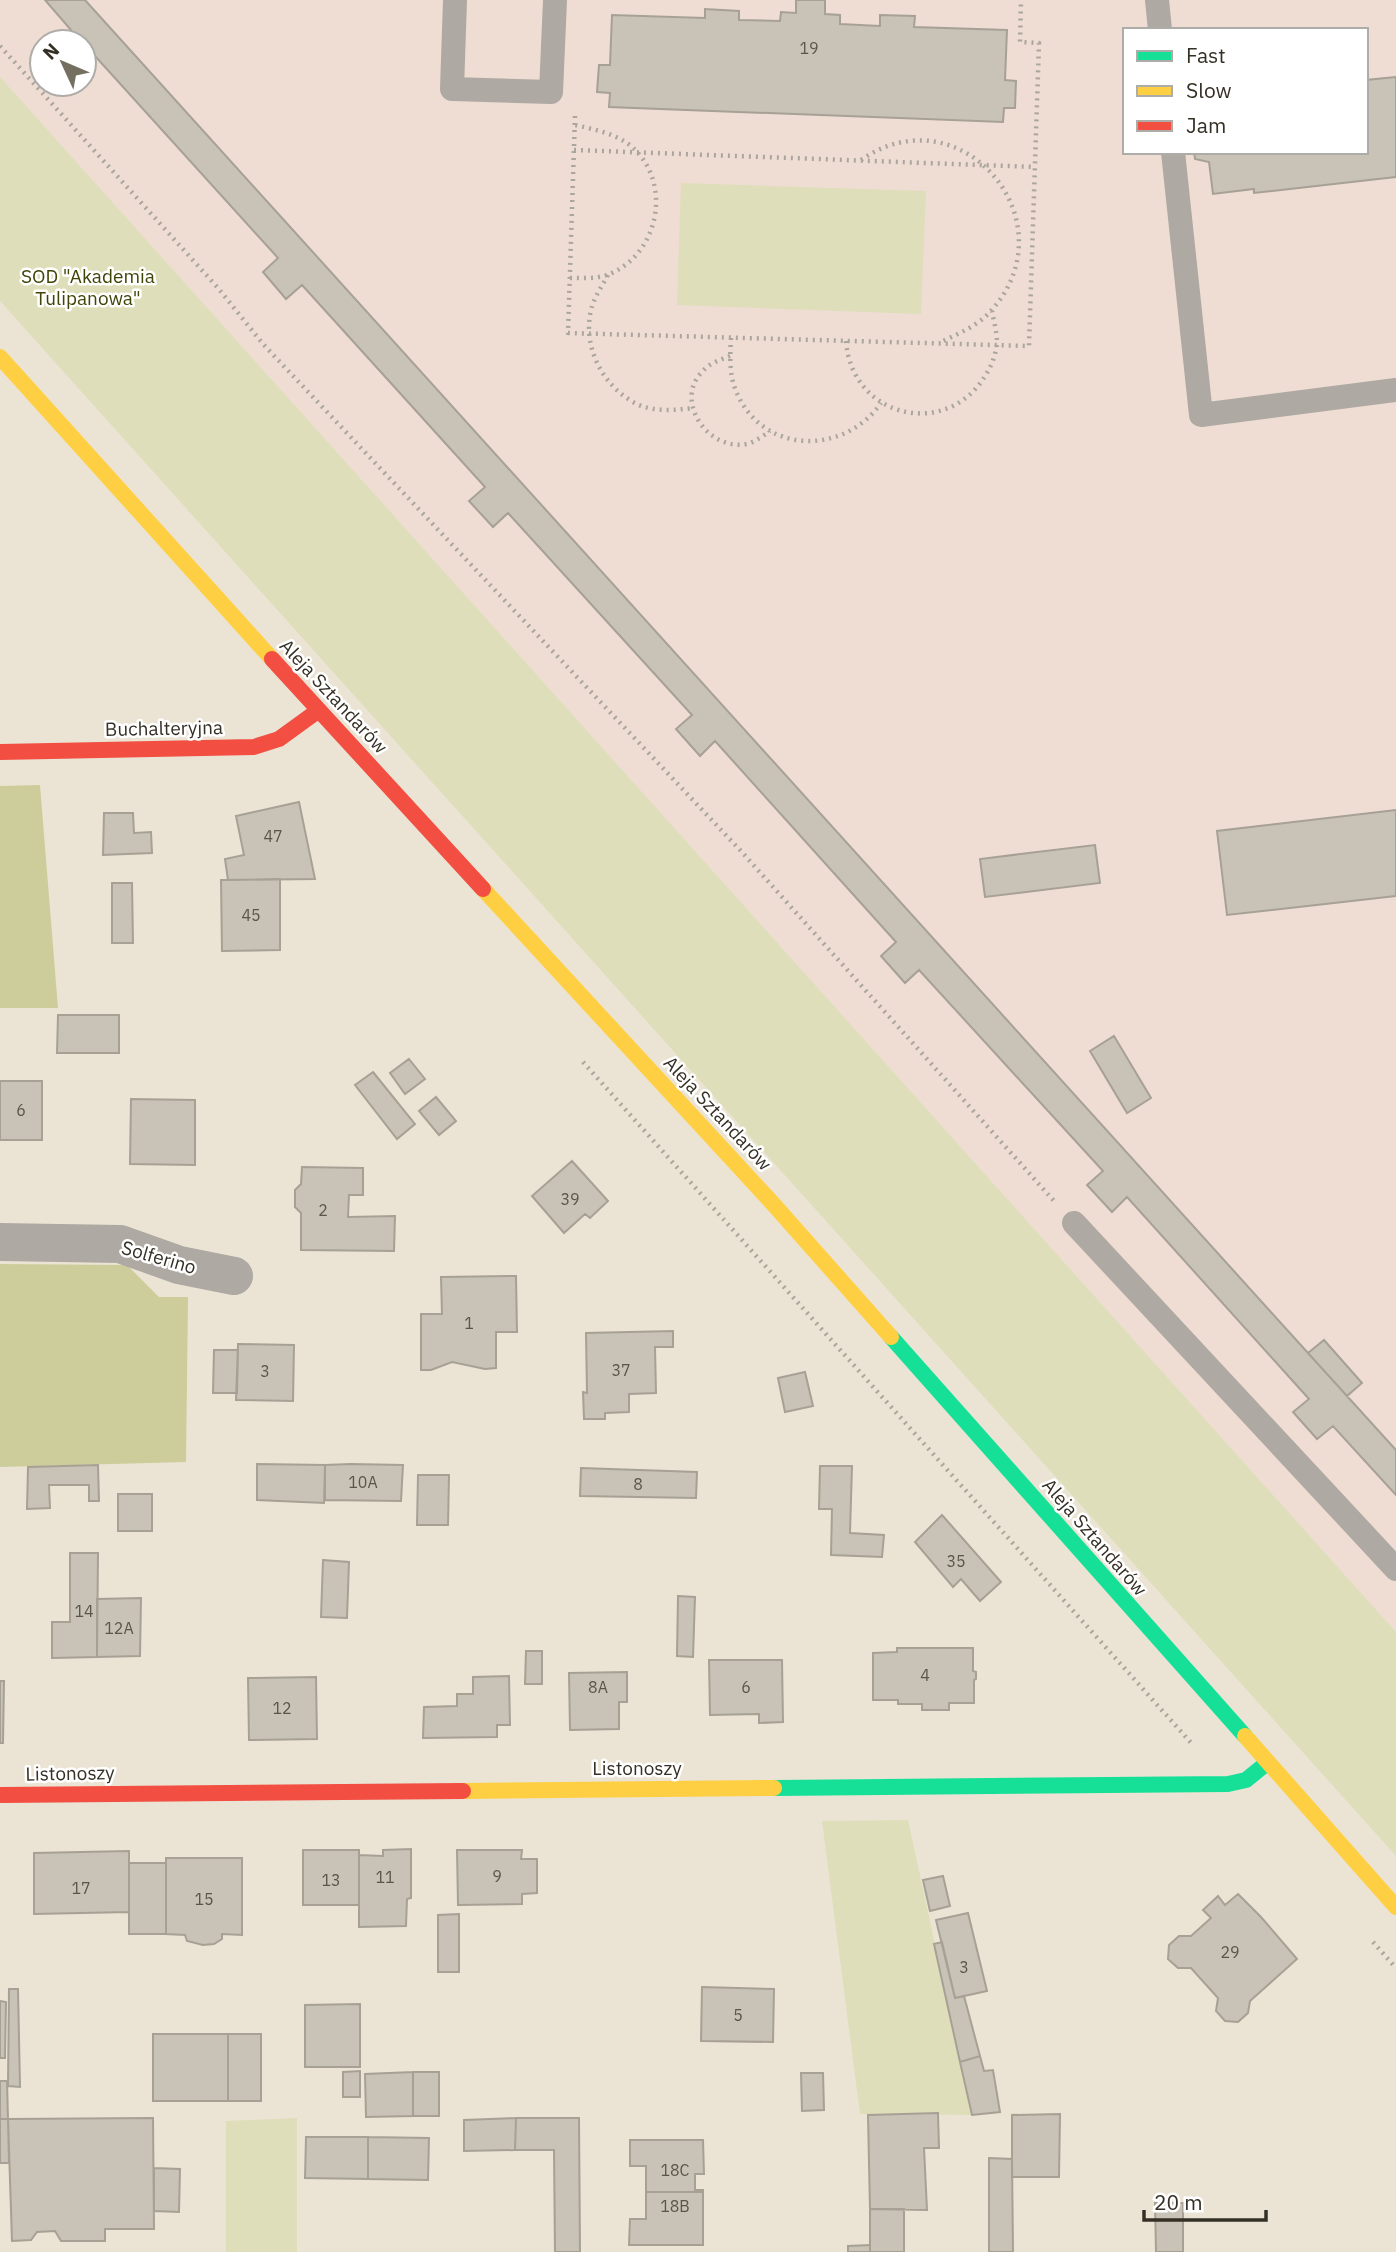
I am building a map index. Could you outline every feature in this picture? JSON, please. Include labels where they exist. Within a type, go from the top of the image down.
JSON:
[{"type":"street","name":"Aleja Sztandarów","points":[[0,357],[318,710],[766,1196],[1396,1907]]},
{"type":"street","name":"Buchalteryjna","points":[[0,752],[254,747],[279,739],[318,710]]},
{"type":"street","name":"Solferino","points":[[0,1242],[120,1244],[179,1265],[233,1276]]},
{"type":"street","name":"Listonoszy","points":[[0,1795],[1228,1784],[1246,1780],[1267,1763]]},
{"type":"lane","points":[[456,0],[452,89],[551,92],[555,0]]},
{"type":"lane","points":[[1157,0],[1160,28]]},
{"type":"lane","points":[[1173,154],[1201,415],[1396,390]]},
{"type":"lane","points":[[1073,1223],[1396,1569]]},
{"type":"path","points":[[575,111],[568,333],[1029,346],[1039,43],[1020,42],[1021,0]]},
{"type":"path","points":[[0,46],[218,288],[263,344],[740,850],[1073,1223]]},
{"type":"path","points":[[570,278],[589,279],[608,274],[631,260],[644,244],[657,211],[651,174],[638,152],[616,137],[575,125]]},
{"type":"path","points":[[861,160],[875,150],[895,144],[933,141],[956,148],[984,165],[1010,197],[1018,219],[1018,231],[1016,266],[1005,295],[968,329],[938,343]]},
{"type":"path","points":[[574,149],[1035,167]]},
{"type":"path","points":[[608,274],[594,299],[589,333],[594,358],[606,379],[620,393],[641,406],[662,410],[694,408]]},
{"type":"path","points":[[846,341],[849,360],[858,380],[881,403],[892,410],[910,414],[933,412],[954,406],[969,397],[984,379],[997,345],[991,310]]},
{"type":"path","points":[[731,338],[732,379],[737,394],[747,410],[785,439],[828,440],[859,425],[881,403]]},
{"type":"path","points":[[730,356],[714,362],[700,373],[692,400],[697,421],[719,441],[731,444],[747,444],[770,430]]},
{"type":"path","points":[[575,1054],[1228,1784]]},
{"type":"path","points":[[1370,1938],[1396,1968]]},
{"type":"shaded area","points":[[0,0],[1396,0],[1396,1632],[0,77]]},
{"type":"green space","name":"SOD \"Akademia Tulipanowa\"","points":[[0,77],[1396,1632],[1396,1856],[0,301]]},
{"type":"green space","points":[[681,183],[926,191],[921,314],[677,305]]},
{"type":"green space","points":[[40,785],[58,1008],[0,1008],[0,786]]},
{"type":"green space","points":[[0,1264],[127,1265],[159,1297],[188,1297],[186,1462],[0,1467]]},
{"type":"green space","points":[[908,1820],[972,2115],[860,2114],[822,1821]]},
{"type":"green space","points":[[297,2118],[297,2252],[226,2252],[226,2121]]},
{"type":"building","points":[[45,0],[85,0],[1396,1450],[1396,1495],[1333,1426],[1317,1439],[1293,1412],[1309,1399],[1127,1197],[1112,1212],[1087,1185],[1103,1171],[919,970],[905,983],[881,956],[896,942],[715,741],[700,756],[676,729],[692,715],[508,513],[493,527],[469,501],[485,487],[302,285],[286,299],[263,272],[278,258],[98,59],[98,28],[69,28]]},
{"type":"building","points":[[796,0],[825,0],[825,14],[840,15],[840,24],[880,26],[880,15],[915,16],[914,27],[1007,30],[1005,80],[1016,81],[1015,108],[1004,108],[1003,122],[609,107],[610,93],[597,92],[599,65],[610,65],[612,15],[705,18],[705,9],[739,11],[739,20],[780,21],[781,12],[796,13]]},
{"type":"building","points":[[1396,77],[1396,177],[1254,193],[1254,189],[1213,194],[1209,162],[1195,159],[1194,154],[1368,154],[1368,80]]},
{"type":"building","points":[[299,802],[315,879],[228,880],[225,859],[244,855],[236,816]]},
{"type":"building","points":[[1396,810],[1396,896],[1227,915],[1217,831]]},
{"type":"building","points":[[104,813],[133,813],[134,833],[151,832],[152,853],[103,855]]},
{"type":"building","points":[[1095,845],[1100,883],[985,897],[980,859]]},
{"type":"building","points":[[280,879],[280,950],[222,951],[221,880]]},
{"type":"building","points":[[112,883],[132,883],[133,943],[112,943]]},
{"type":"building","points":[[58,1015],[119,1015],[119,1053],[57,1053]]},
{"type":"building","points":[[1114,1036],[1151,1098],[1127,1113],[1090,1051]]},
{"type":"building","points":[[409,1059],[425,1079],[405,1094],[390,1073]]},
{"type":"building","points":[[373,1072],[415,1124],[397,1139],[355,1085]]},
{"type":"building","points":[[0,1081],[42,1081],[42,1140],[0,1140]]},
{"type":"building","points":[[436,1097],[456,1121],[439,1135],[419,1111]]},
{"type":"building","points":[[131,1099],[195,1100],[195,1165],[130,1164]]},
{"type":"building","points":[[572,1161],[608,1201],[590,1218],[585,1214],[564,1233],[532,1196]]},
{"type":"building","points":[[302,1167],[363,1168],[363,1195],[349,1195],[348,1217],[395,1216],[394,1251],[301,1250],[301,1213],[295,1207],[295,1190],[301,1184]]},
{"type":"building","points":[[516,1276],[517,1332],[496,1332],[496,1368],[485,1369],[452,1362],[431,1370],[421,1370],[421,1314],[442,1314],[441,1277]]},
{"type":"building","points":[[673,1331],[673,1347],[655,1347],[656,1393],[629,1394],[629,1412],[605,1413],[605,1419],[584,1419],[583,1392],[587,1393],[586,1333]]},
{"type":"building","points":[[1324,1340],[1362,1383],[1347,1396],[1308,1353]]},
{"type":"building","points":[[238,1344],[294,1345],[293,1401],[236,1400]]},
{"type":"building","points":[[214,1350],[238,1350],[237,1393],[213,1393]]},
{"type":"building","points":[[805,1372],[813,1406],[785,1412],[778,1378]]},
{"type":"building","points":[[257,1464],[325,1465],[324,1503],[257,1500]]},
{"type":"building","points":[[98,1465],[99,1501],[89,1501],[89,1485],[49,1485],[50,1508],[27,1509],[28,1467]]},
{"type":"building","points":[[325,1465],[403,1465],[401,1501],[325,1500]]},
{"type":"building","points":[[820,1466],[852,1466],[850,1533],[884,1535],[882,1557],[831,1555],[832,1509],[819,1509]]},
{"type":"building","points":[[581,1468],[697,1472],[696,1498],[580,1496]]},
{"type":"building","points":[[418,1475],[449,1475],[448,1525],[417,1525]]},
{"type":"building","points":[[118,1494],[152,1494],[152,1531],[118,1531]]},
{"type":"building","points":[[942,1515],[1001,1582],[980,1601],[961,1579],[953,1587],[915,1542]]},
{"type":"building","points":[[70,1553],[98,1553],[97,1657],[52,1658],[52,1622],[70,1622]]},
{"type":"building","points":[[323,1560],[349,1562],[347,1618],[321,1617]]},
{"type":"building","points":[[678,1596],[695,1597],[693,1657],[677,1656]]},
{"type":"building","points":[[141,1598],[140,1656],[97,1657],[97,1599]]},
{"type":"building","points":[[897,1648],[973,1648],[973,1671],[976,1672],[974,1703],[949,1703],[949,1710],[922,1710],[922,1704],[873,1700],[873,1653],[897,1652]]},
{"type":"building","points":[[526,1651],[542,1651],[542,1684],[525,1684]]},
{"type":"building","points":[[709,1660],[782,1660],[783,1722],[759,1723],[759,1714],[710,1715]]},
{"type":"building","points":[[627,1672],[627,1702],[619,1702],[619,1729],[570,1730],[569,1673]]},
{"type":"building","points":[[509,1676],[510,1725],[497,1725],[497,1737],[423,1738],[424,1707],[457,1706],[457,1694],[473,1694],[473,1677]]},
{"type":"building","points":[[316,1677],[317,1739],[249,1740],[248,1678]]},
{"type":"building","points":[[0,1681],[4,1681],[3,1743],[0,1743]]},
{"type":"building","points":[[411,1849],[411,1898],[407,1899],[406,1926],[359,1927],[359,1855],[383,1856],[383,1850]]},
{"type":"building","points":[[303,1850],[359,1850],[359,1905],[303,1905]]},
{"type":"building","points":[[457,1850],[522,1850],[521,1859],[537,1859],[537,1893],[522,1894],[522,1904],[458,1905]]},
{"type":"building","points":[[129,1851],[129,1912],[34,1914],[34,1853]]},
{"type":"building","points":[[166,1858],[242,1858],[242,1935],[222,1934],[222,1939],[214,1944],[203,1945],[187,1941],[185,1935],[166,1934]]},
{"type":"building","points":[[129,1863],[166,1863],[166,1934],[129,1934]]},
{"type":"building","points":[[943,1876],[950,1906],[930,1911],[923,1880]]},
{"type":"building","points":[[1238,1894],[1297,1959],[1250,2001],[1248,2013],[1238,2022],[1225,2021],[1216,2011],[1218,1998],[1191,1968],[1178,1968],[1168,1959],[1169,1945],[1179,1936],[1191,1936],[1211,1918],[1203,1910],[1218,1896],[1225,1905]]},
{"type":"building","points":[[968,1913],[987,1991],[955,1998],[936,1920]]},
{"type":"building","points":[[459,1914],[459,1972],[438,1972],[438,1915]]},
{"type":"building","points":[[942,1942],[955,1998],[964,1996],[980,2056],[960,2062],[934,1944]]},
{"type":"building","points":[[702,1987],[774,1989],[773,2042],[701,2041]]},
{"type":"building","points":[[9,1989],[18,1989],[20,2087],[8,2086]]},
{"type":"building","points":[[0,2001],[6,2002],[5,2058],[0,2058]]},
{"type":"building","points":[[360,2004],[360,2067],[305,2067],[305,2005]]},
{"type":"building","points":[[153,2034],[228,2034],[228,2101],[153,2101]]},
{"type":"building","points":[[228,2034],[261,2034],[261,2101],[228,2101]]},
{"type":"building","points":[[980,2056],[984,2071],[993,2070],[1000,2112],[972,2115],[960,2062]]},
{"type":"building","points":[[360,2071],[360,2097],[343,2097],[343,2072]]},
{"type":"building","points":[[413,2072],[413,2116],[366,2117],[365,2074]]},
{"type":"building","points":[[413,2072],[439,2072],[439,2116],[413,2116]]},
{"type":"building","points":[[801,2073],[823,2073],[824,2110],[802,2111]]},
{"type":"building","points":[[0,2081],[7,2081],[8,2119],[0,2119]]},
{"type":"building","points":[[938,2113],[939,2148],[924,2148],[927,2210],[870,2209],[868,2115]]},
{"type":"building","points":[[1060,2114],[1059,2177],[1012,2177],[1012,2115]]},
{"type":"building","points":[[153,2118],[154,2229],[105,2229],[105,2241],[61,2241],[55,2231],[37,2232],[31,2240],[12,2241],[8,2119]]},
{"type":"building","points":[[516,2118],[579,2118],[580,2252],[555,2252],[554,2150],[515,2150]]},
{"type":"building","points":[[516,2118],[515,2150],[464,2151],[464,2120]]},
{"type":"building","points":[[0,2119],[8,2119],[9,2163],[0,2163]]},
{"type":"building","points":[[306,2137],[368,2137],[368,2179],[305,2178]]},
{"type":"building","points":[[368,2137],[429,2138],[428,2180],[368,2179]]},
{"type":"building","points":[[630,2140],[703,2140],[704,2174],[695,2174],[695,2190],[703,2192],[646,2192],[646,2166],[630,2166]]},
{"type":"building","points":[[989,2158],[1012,2159],[1013,2252],[989,2252]]},
{"type":"building","points":[[154,2168],[180,2169],[179,2212],[154,2211]]},
{"type":"building","points":[[646,2192],[703,2192],[703,2245],[629,2245],[630,2219],[646,2219]]},
{"type":"building","points":[[1155,2203],[1183,2203],[1183,2252],[1156,2252]]},
{"type":"building","points":[[870,2209],[904,2209],[904,2252],[870,2252]]},
{"type":"building","points":[[870,2245],[870,2252],[848,2252],[848,2246]]},
{"type":"traffic: fast","points":[[891,1337],[1245,1736]]},
{"type":"traffic: fast","points":[[774,1788],[1228,1784],[1246,1780],[1267,1763]]},
{"type":"traffic: slow","points":[[0,357],[272,659]]},
{"type":"traffic: slow","points":[[483,889],[775,1206],[891,1337]]},
{"type":"traffic: slow","points":[[1245,1736],[1396,1907]]},
{"type":"traffic: slow","points":[[463,1791],[774,1788]]},
{"type":"traffic: jam","points":[[272,659],[483,889]]},
{"type":"traffic: jam","points":[[0,752],[254,747],[279,739],[319,710]]},
{"type":"traffic: jam","points":[[0,1795],[463,1791]]}]
